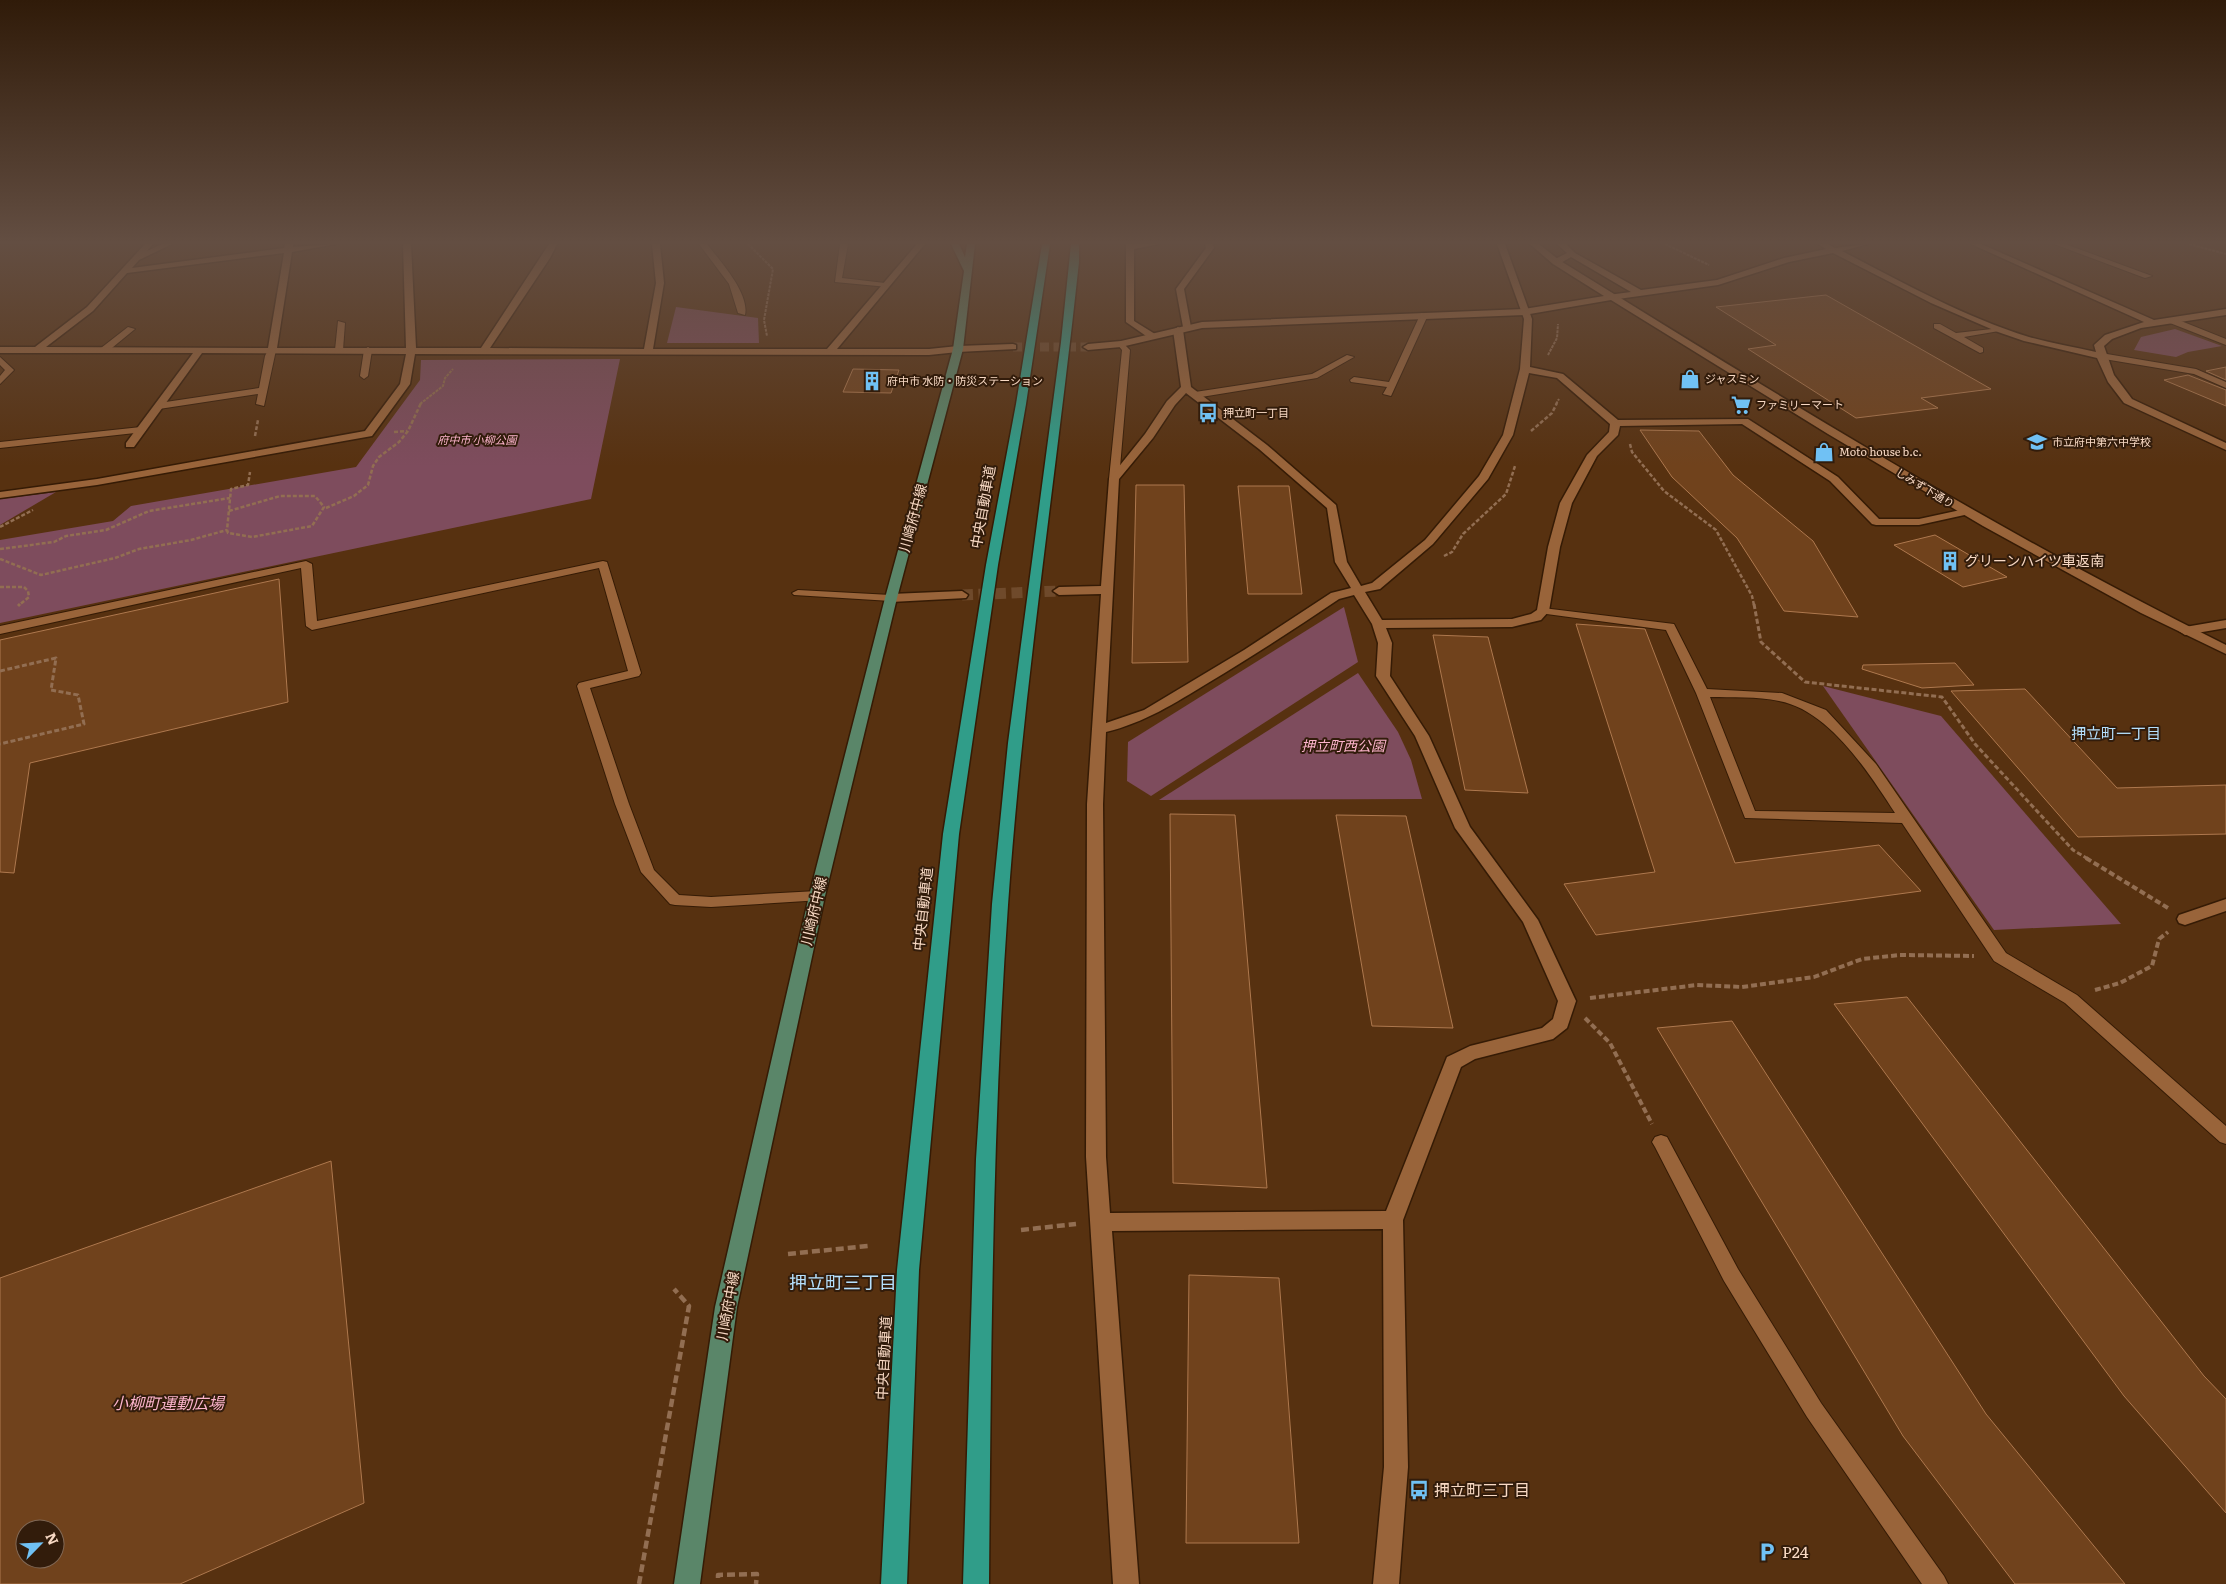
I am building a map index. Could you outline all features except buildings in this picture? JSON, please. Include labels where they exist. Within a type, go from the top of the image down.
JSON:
[{"type":"highway","name":"中央自動車道","points":[[894,1584],[908,1270],[939,942],[952,834],[992,565],[1034,318]]},
{"type":"highway","points":[[976,1584],[982,1248],[1000,907],[1010,797],[1060,404],[1069,318]]},
{"type":"main road","name":"川崎府中線","points":[[687,1584],[726,1307],[817,896],[891,598],[958,349],[962,318]]},
{"type":"street","points":[[37,350],[78,318]]},
{"type":"street","points":[[272,350],[277,318]]},
{"type":"street","points":[[0,495],[97,482],[368,434],[405,384],[411,351],[409,318]]},
{"type":"street","points":[[484,351],[506,318]]},
{"type":"street","points":[[648,351],[654,318]]},
{"type":"street","points":[[830,351],[858,318]]},
{"type":"street","points":[[1130,318],[1130,322],[1152,336]]},
{"type":"street","points":[[1181,318],[1190,392],[1263,447],[1332,507],[1341,562],[1378,624],[1385,643],[1383,676],[1422,736],[1462,828],[1530,920],[1567,1001],[1561,1023],[1548,1034],[1470,1052],[1454,1062],[1393,1220],[1396,1467],[1386,1584]]},
{"type":"street","points":[[1088,347],[1121,344],[1202,324],[1352,318]]},
{"type":"street","points":[[1099,729],[1125,723],[1149,713],[1249,653],[1335,596],[1376,586],[1429,542],[1484,477],[1508,435],[1525,369],[1527,318]]},
{"type":"street","name":"しみず下通り","points":[[1645,318],[1965,512],[2082,578],[2226,650]]},
{"type":"street","points":[[1973,318],[2027,339],[2101,356]]},
{"type":"street","points":[[2141,318],[2155,324]]},
{"type":"street","points":[[2190,318],[2126,328],[2105,338],[2099,345],[2101,356],[2118,392],[2128,401],[2226,447]]},
{"type":"street","points":[[0,350],[929,352],[1014,347]]},
{"type":"street","points":[[130,444],[200,350]]},
{"type":"street","points":[[1525,369],[1560,376],[1615,423],[1744,422],[1834,479],[1876,522],[1919,522],[1965,512]]},
{"type":"street","points":[[1126,1584],[1099,1222],[1096,1147],[1095,814],[1106,590],[1114,479],[1149,436],[1171,403],[1190,392]]},
{"type":"street","points":[[1378,624],[1512,623],[1536,617],[1543,612],[1554,547],[1566,503],[1592,454],[1614,433],[1615,423]]},
{"type":"street","points":[[1059,591],[1106,590]]},
{"type":"street","points":[[891,598],[962,595]]},
{"type":"street","points":[[2185,631],[2226,624]]},
{"type":"street","points":[[2184,919],[2226,905]]},
{"type":"street","points":[[1099,1222],[1393,1220]]},
{"type":"lane","points":[[1354,380],[1390,389],[1423,318]]},
{"type":"lane","points":[[2172,321],[2226,342]]},
{"type":"lane","points":[[339,350],[341,323]]},
{"type":"lane","points":[[1937,326],[1980,350]]},
{"type":"lane","points":[[104,350],[131,329]]},
{"type":"lane","points":[[1955,336],[2001,330]]},
{"type":"lane","points":[[1114,479],[1126,350],[1121,344]]},
{"type":"lane","points":[[261,404],[269,356],[272,350]]},
{"type":"lane","points":[[364,376],[368,350]]},
{"type":"lane","points":[[2101,356],[2179,368],[2196,372],[2226,385]]},
{"type":"lane","points":[[1190,392],[1314,376],[1350,357]]},
{"type":"lane","points":[[0,360],[10,370],[0,381]]},
{"type":"lane","points":[[160,406],[264,390]]},
{"type":"lane","points":[[0,445],[141,430]]},
{"type":"lane","points":[[0,630],[306,564],[312,626],[604,564],[635,672],[583,686],[648,872],[675,900],[711,902],[817,896]]},
{"type":"lane","points":[[798,593],[891,598]]},
{"type":"lane","points":[[1543,612],[1670,627],[1702,693],[1750,815],[1904,818]]},
{"type":"lane","points":[[1702,693],[1782,697],[1821,713],[1871,767],[2000,957],[2038,982],[2071,999],[2226,1138]]},
{"type":"lane","points":[[1661,1142],[1731,1274],[1814,1410],[1936,1584]]},
{"type":"path","points":[[764,318],[769,351]]},
{"type":"path","points":[[326,508],[354,496],[368,485],[372,466],[379,457],[399,442],[414,420],[417,408],[424,398],[443,386],[445,378],[455,364]]},
{"type":"path","points":[[252,455],[261,404]]},
{"type":"path","points":[[1615,423],[1627,435],[1632,452],[1664,491],[1716,530],[1752,596],[1761,642],[1805,682],[1942,697],[1975,744],[2073,850],[2184,919],[2158,939],[2152,966],[2120,983],[2071,999]]},
{"type":"path","points":[[227,530],[231,489],[248,485]]},
{"type":"path","points":[[227,530],[228,533],[252,536],[312,526],[324,508],[315,496],[296,494],[276,496],[245,508],[229,511]]},
{"type":"path","points":[[0,549],[54,542],[66,536],[106,530],[149,511],[230,498]]},
{"type":"path","points":[[0,560],[41,576],[115,558],[138,549],[191,540],[227,530]]},
{"type":"path","points":[[0,587],[24,587],[28,591],[29,597]]},
{"type":"path","points":[[0,671],[56,658],[51,690],[78,695],[84,724],[0,744]]},
{"type":"path","points":[[1567,1001],[1697,984],[1742,987],[1814,977],[1862,959],[1900,955],[2000,957]]},
{"type":"path","points":[[1567,1001],[1610,1043],[1661,1142]]},
{"type":"path","points":[[1021,1230],[1099,1222]]},
{"type":"path","points":[[788,1254],[868,1246]]},
{"type":"path","points":[[639,1584],[689,1306],[674,1290]]},
{"type":"path","points":[[717,1584],[718,1575],[757,1574],[756,1584]]},
{"type":"green space","points":[[673,318],[758,318],[759,343],[667,343]]},
{"type":"green space","points":[[2175,329],[2222,346],[2188,352],[2176,357],[2134,350],[2141,337]]},
{"type":"green space","name":"府中市 小柳公園","points":[[620,359],[591,499],[0,623],[0,540],[113,521],[131,506],[356,467],[420,380],[421,360]]},
{"type":"green space","points":[[56,492],[0,525],[0,499]]},
{"type":"green space","points":[[1344,607],[1358,662],[1151,796],[1127,781],[1128,742]]},
{"type":"green space","name":"押立町西公園","points":[[1358,673],[1398,732],[1411,760],[1422,799],[1159,800]]},
{"type":"green space","points":[[1823,686],[1941,716],[2121,924],[1994,930]]},
{"type":"tunnel","points":[[1013,347],[1088,347]]},
{"type":"tunnel","points":[[962,595],[1059,591]]},
{"type":"place","name":"ジャスミン","points":[[1690,379]]},
{"type":"place","name":"府中市 水防・防災ステーション","points":[[872,381]]},
{"type":"place","name":"ファミリーマート","points":[[1741,405]]},
{"type":"place","name":"押立町一丁目","points":[[1208,413]]},
{"type":"place","name":"市立府中第六中学校","points":[[2037,442]]},
{"type":"place","name":"Moto house b.c.","points":[[1824,452]]},
{"type":"place","name":"グリーンハイツ車返南","points":[[1950,561]]},
{"type":"place","name":"押立町三丁目","points":[[1419,1490]]},
{"type":"place","name":"P24","points":[[1767,1552]]},
{"type":"district","name":"押立町一丁目","points":[[2116,734]]},
{"type":"district","name":"押立町三丁目","points":[[843,1283]]},
{"type":"park label","name":"小柳町運動広場","points":[[168,1403]]}]
